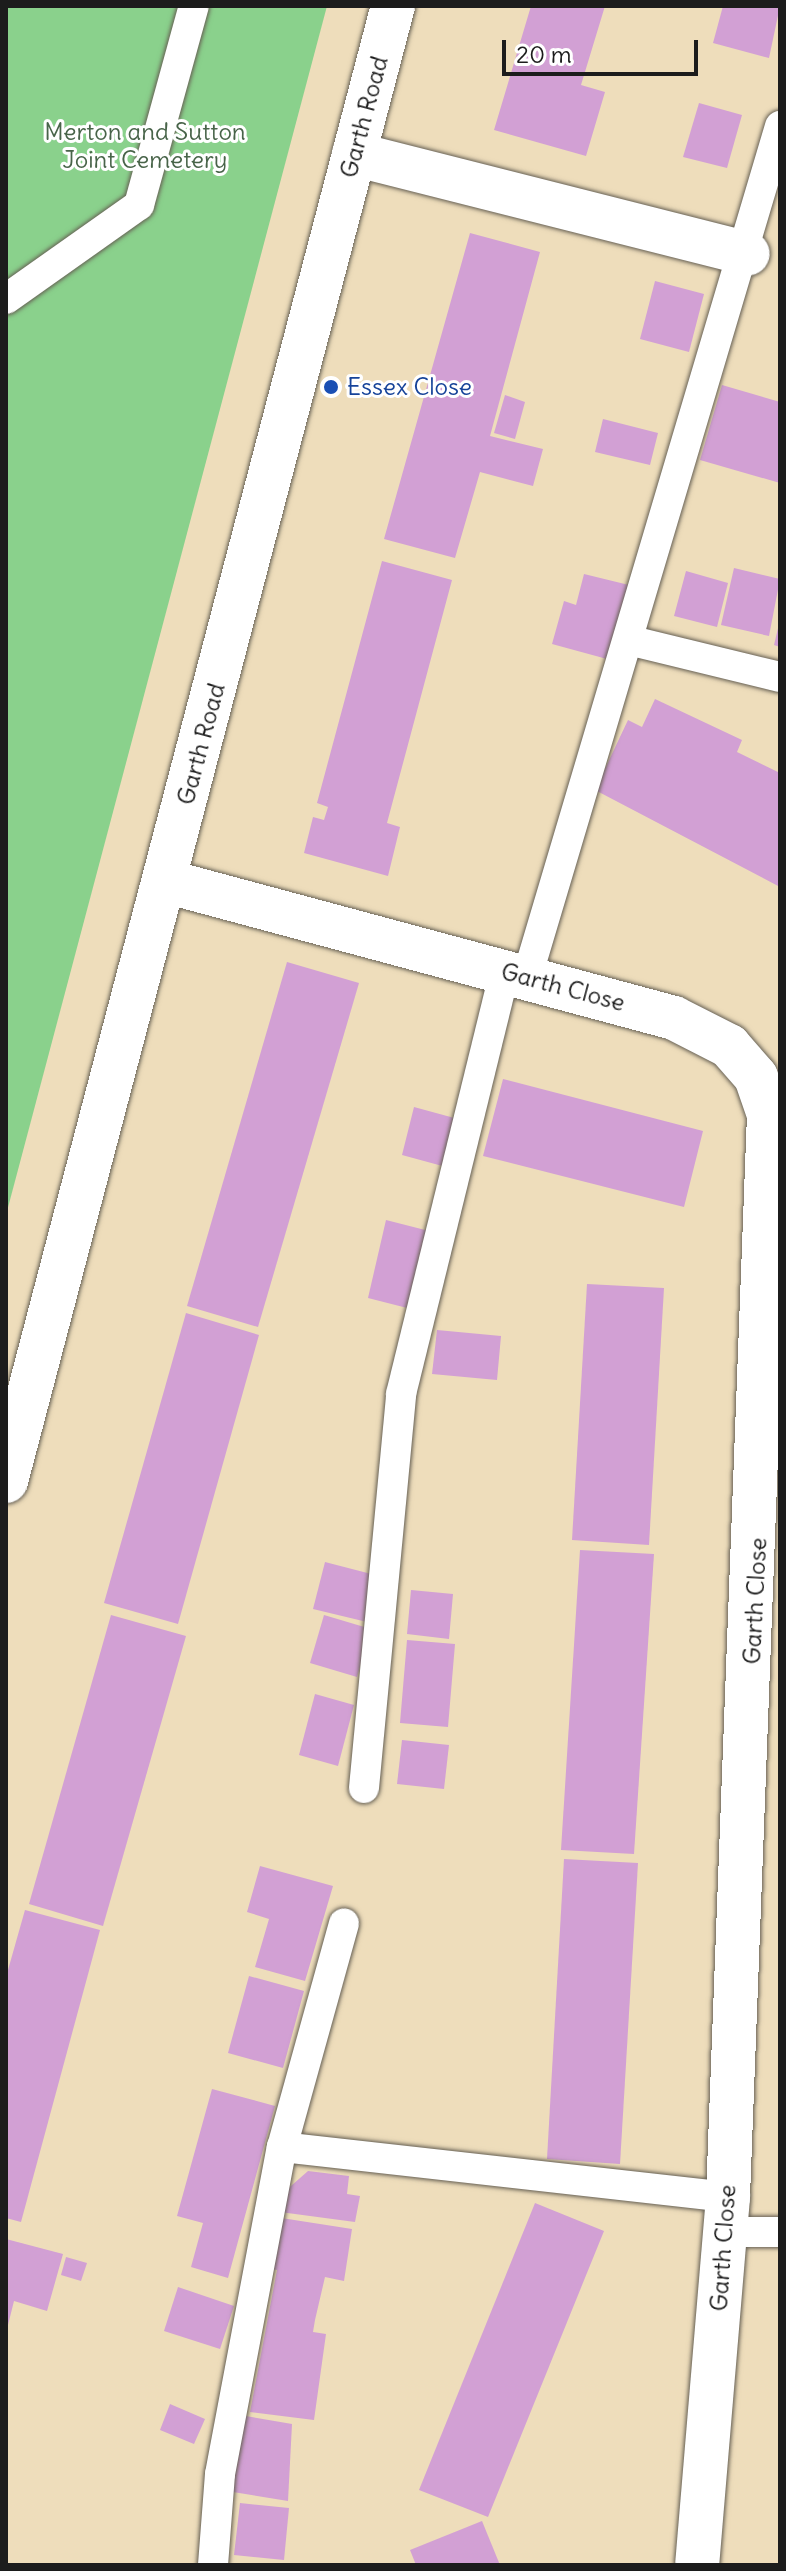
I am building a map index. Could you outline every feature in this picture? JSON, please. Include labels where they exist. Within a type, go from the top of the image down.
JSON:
[{"type":"street","name":"Garth Road","points":[[6,1481],[393,6]]},
{"type":"street","points":[[354,154],[748,254]]},
{"type":"street","name":"Garth Close","points":[[165,881],[674,1018],[729,1046],[756,1077],[774,1111],[759,1521],[726,2215],[697,2563]]},
{"type":"lane","points":[[6,299],[139,205],[198,9]]},
{"type":"lane","points":[[364,1788],[401,1394],[516,974],[628,640],[748,254],[780,126]]},
{"type":"lane","points":[[628,640],[780,677]]},
{"type":"lane","points":[[213,2565],[220,2474],[282,2147],[344,1923]]},
{"type":"lane","points":[[282,2147],[726,2215],[780,2232]]},
{"type":"green space","name":"Merton and Sutton Joint Cemetery","points":[[6,6],[327,6],[6,1215]]},
{"type":"building","points":[[531,6],[605,6],[581,85],[605,92],[586,156],[494,130]]},
{"type":"building","points":[[723,6],[780,6],[769,58],[713,43]]},
{"type":"building","points":[[699,103],[742,115],[727,168],[683,157]]},
{"type":"building","points":[[470,233],[540,252],[490,436],[543,449],[533,486],[480,472],[455,558],[384,539]]},
{"type":"building","points":[[655,281],[704,294],[689,352],[640,339]]},
{"type":"building","points":[[722,385],[780,402],[780,483],[700,460]]},
{"type":"building","points":[[505,395],[525,402],[515,439],[494,433]]},
{"type":"building","points":[[603,419],[658,433],[650,465],[595,452]]},
{"type":"building","points":[[382,561],[452,580],[387,823],[400,827],[388,876],[304,853],[313,817],[324,820],[328,807],[317,803]]},
{"type":"building","points":[[734,568],[780,579],[769,636],[721,625]]},
{"type":"building","points":[[686,571],[728,583],[717,627],[674,616]]},
{"type":"building","points":[[584,574],[633,586],[607,659],[552,644],[564,601],[576,605]]},
{"type":"building","points":[[780,624],[780,647],[774,645]]},
{"type":"building","points":[[655,699],[742,740],[737,752],[780,773],[780,887],[595,790],[628,720],[642,727]]},
{"type":"building","points":[[287,962],[359,983],[258,1327],[187,1306]]},
{"type":"building","points":[[503,1079],[703,1131],[684,1207],[483,1156]]},
{"type":"building","points":[[414,1107],[458,1119],[446,1167],[402,1155]]},
{"type":"building","points":[[386,1220],[433,1232],[415,1310],[368,1298]]},
{"type":"building","points":[[587,1284],[664,1288],[649,1545],[572,1540]]},
{"type":"building","points":[[186,1313],[259,1335],[178,1624],[104,1603]]},
{"type":"building","points":[[437,1330],[501,1336],[497,1380],[432,1374]]},
{"type":"building","points":[[580,1550],[654,1554],[634,1854],[561,1850]]},
{"type":"building","points":[[325,1562],[379,1576],[367,1622],[313,1609]]},
{"type":"building","points":[[411,1590],[453,1594],[449,1639],[407,1634]]},
{"type":"building","points":[[111,1615],[186,1636],[103,1926],[29,1904]]},
{"type":"building","points":[[324,1615],[371,1629],[357,1677],[310,1663]]},
{"type":"building","points":[[407,1640],[455,1644],[448,1727],[400,1723]]},
{"type":"building","points":[[315,1694],[354,1705],[338,1766],[299,1755]]},
{"type":"building","points":[[402,1740],[449,1745],[444,1789],[397,1784]]},
{"type":"building","points":[[564,1859],[638,1863],[620,2164],[547,2159]]},
{"type":"building","points":[[260,1866],[333,1886],[305,1981],[255,1967],[269,1919],[247,1912]]},
{"type":"building","points":[[25,1910],[100,1930],[21,2222],[6,2218],[6,1977]]},
{"type":"building","points":[[249,1976],[304,1991],[283,2068],[228,2053]]},
{"type":"building","points":[[212,2089],[275,2106],[228,2278],[191,2267],[203,2223],[177,2216]]},
{"type":"building","points":[[308,2171],[349,2176],[347,2194],[360,2196],[355,2222],[280,2212],[283,2193]]},
{"type":"building","points":[[535,2203],[604,2231],[488,2517],[419,2490]]},
{"type":"building","points":[[275,2217],[352,2229],[344,2281],[325,2277],[315,2320],[313,2332],[326,2334],[314,2420],[250,2412],[277,2270],[266,2268]]},
{"type":"building","points":[[6,2239],[63,2254],[47,2311],[14,2301],[7,2329]]},
{"type":"building","points":[[66,2257],[87,2263],[81,2281],[61,2275]]},
{"type":"building","points":[[178,2287],[234,2306],[220,2349],[164,2331]]},
{"type":"building","points":[[170,2404],[205,2419],[194,2444],[160,2430]]},
{"type":"building","points":[[240,2415],[292,2424],[288,2501],[227,2491]]},
{"type":"building","points":[[240,2503],[289,2508],[284,2560],[234,2555]]},
{"type":"building","points":[[482,2521],[500,2565],[416,2565],[410,2550]]},
{"type":"place","name":"Essex Close","points":[[331,387]]}]
